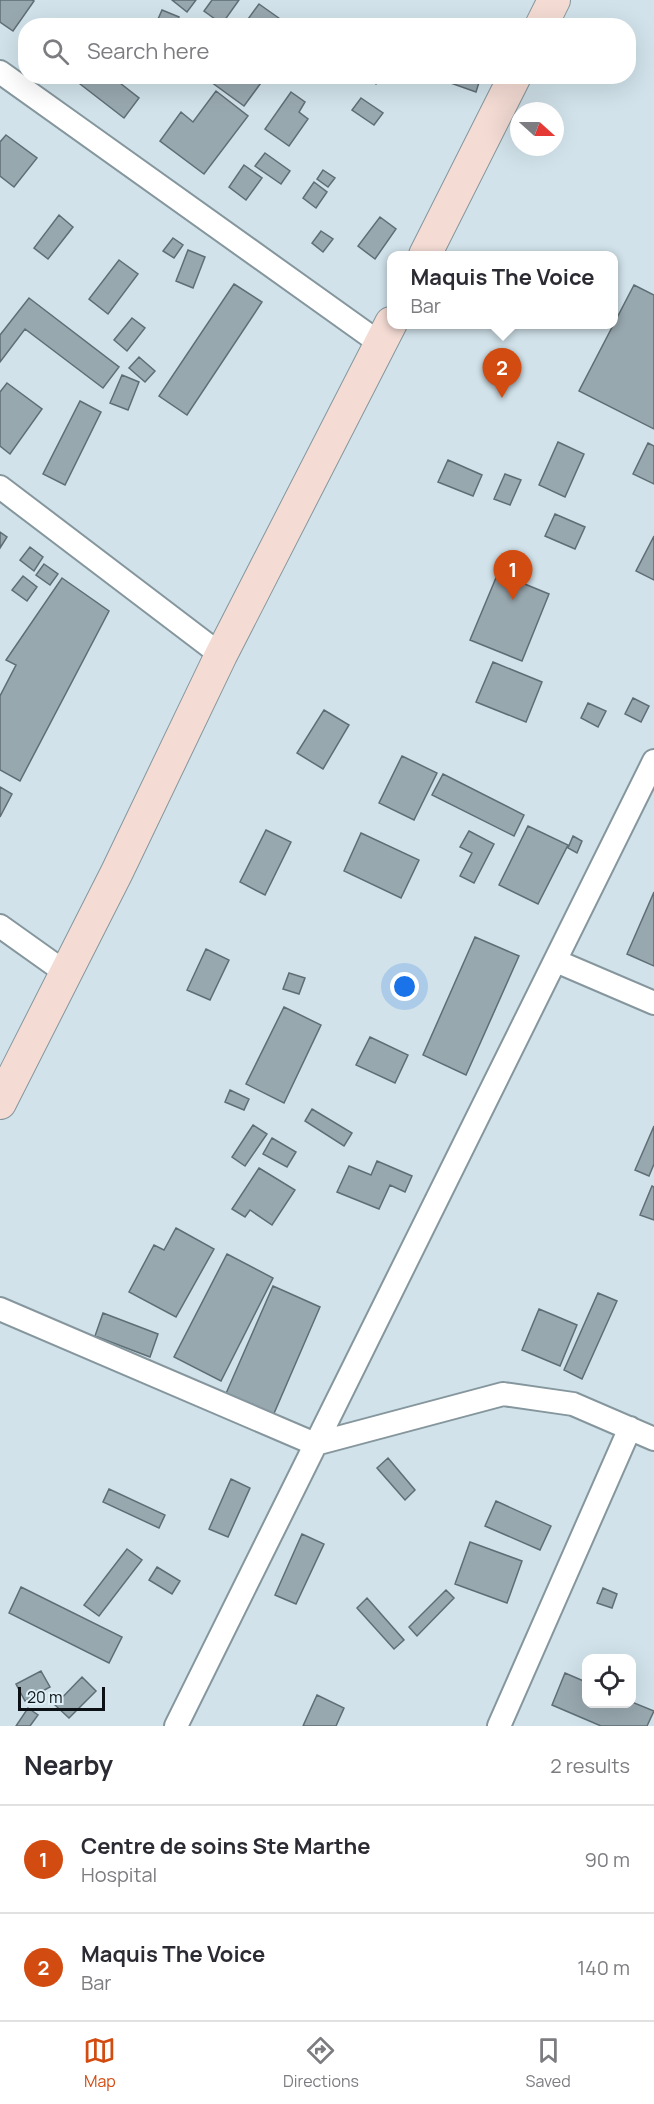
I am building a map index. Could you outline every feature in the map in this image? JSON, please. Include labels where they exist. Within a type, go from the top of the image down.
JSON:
[{"type":"street","points":[[545,18],[554,0]]},
{"type":"street","points":[[0,72],[386,334],[221,655],[66,973],[0,1102]]},
{"type":"street","points":[[427,251],[511,84]]},
{"type":"street","points":[[0,487],[221,655]]},
{"type":"street","points":[[176,1726],[654,761]]},
{"type":"street","points":[[0,926],[66,973]]},
{"type":"street","points":[[556,961],[654,1003]]},
{"type":"street","points":[[0,1309],[315,1444],[503,1394],[573,1404],[654,1439]]},
{"type":"street","points":[[499,1726],[630,1428]]},
{"type":"building","points":[[0,0],[34,1],[22,18],[18,18],[18,24],[13,31],[0,22]]},
{"type":"building","points":[[172,0],[196,0],[187,12]]},
{"type":"building","points":[[212,0],[239,0],[226,18],[214,18],[204,11]]},
{"type":"building","points":[[259,4],[279,18],[249,18]]},
{"type":"building","points":[[162,10],[179,17],[179,18],[158,18]]},
{"type":"building","points":[[80,84],[121,84],[139,98],[124,118]]},
{"type":"building","points":[[214,84],[260,84],[244,106]]},
{"type":"building","points":[[453,84],[478,84],[476,92]]},
{"type":"building","points":[[216,91],[248,116],[204,174],[160,141],[181,112],[193,122]]},
{"type":"building","points":[[291,92],[305,102],[299,112],[308,119],[289,146],[265,129]]},
{"type":"building","points":[[361,98],[383,113],[374,125],[352,110]]},
{"type":"building","points":[[6,135],[37,158],[14,187],[0,176],[0,142]]},
{"type":"building","points":[[265,153],[290,171],[281,184],[255,166]]},
{"type":"building","points":[[244,165],[262,178],[246,200],[229,187]]},
{"type":"building","points":[[323,170],[335,178],[328,187],[317,179]]},
{"type":"building","points":[[314,182],[327,192],[316,208],[303,198]]},
{"type":"building","points":[[59,215],[73,227],[48,259],[34,248]]},
{"type":"building","points":[[380,217],[396,229],[375,259],[358,246]]},
{"type":"building","points":[[321,231],[333,239],[323,252],[312,243]]},
{"type":"building","points":[[173,238],[183,245],[174,258],[163,251]]},
{"type":"building","points":[[188,250],[205,257],[193,288],[176,281]]},
{"type":"building","points":[[119,260],[138,274],[108,314],[89,299]]},
{"type":"building","points":[[234,284],[262,302],[187,415],[159,396]]},
{"type":"building","points":[[634,285],[654,295],[654,429],[579,391],[611,329],[618,329],[618,316]]},
{"type":"building","points":[[29,298],[119,367],[103,388],[25,329],[0,362],[0,335]]},
{"type":"building","points":[[132,318],[145,328],[127,351],[114,340]]},
{"type":"building","points":[[139,357],[155,371],[145,382],[129,368]]},
{"type":"building","points":[[122,375],[139,382],[128,410],[110,403]]},
{"type":"building","points":[[7,383],[42,409],[10,454],[0,446],[0,392]]},
{"type":"building","points":[[80,401],[101,412],[65,485],[43,474]]},
{"type":"building","points":[[558,442],[584,454],[565,497],[539,485]]},
{"type":"building","points":[[648,443],[654,446],[654,484],[633,474]]},
{"type":"building","points":[[448,460],[482,475],[473,496],[438,482]]},
{"type":"building","points":[[505,474],[521,480],[510,505],[494,499]]},
{"type":"building","points":[[555,514],[585,527],[575,549],[545,536]]},
{"type":"building","points":[[0,532],[7,537],[0,548]]},
{"type":"building","points":[[654,536],[654,580],[636,571]]},
{"type":"building","points":[[30,547],[43,557],[34,571],[20,560]]},
{"type":"building","points":[[44,564],[58,574],[50,585],[36,575]]},
{"type":"building","points":[[498,573],[549,594],[522,661],[470,640]]},
{"type":"building","points":[[23,576],[37,587],[27,601],[12,590]]},
{"type":"building","points":[[62,578],[109,611],[20,781],[0,770],[0,696],[16,665],[6,660]]},
{"type":"building","points":[[493,662],[542,682],[526,722],[476,702]]},
{"type":"building","points":[[633,698],[649,706],[641,722],[625,714]]},
{"type":"building","points":[[588,703],[606,711],[598,727],[581,718]]},
{"type":"building","points":[[324,710],[349,725],[323,769],[297,753]]},
{"type":"building","points":[[402,756],[437,773],[414,820],[379,803]]},
{"type":"building","points":[[443,774],[524,815],[514,836],[432,795]]},
{"type":"building","points":[[0,787],[12,794],[0,817]]},
{"type":"building","points":[[528,826],[568,845],[538,904],[499,885]]},
{"type":"building","points":[[266,830],[291,842],[265,895],[240,882]]},
{"type":"building","points":[[469,831],[494,844],[474,883],[460,876],[472,853],[460,847]]},
{"type":"building","points":[[361,833],[419,860],[401,898],[344,871]]},
{"type":"building","points":[[573,836],[582,841],[577,853],[568,848]]},
{"type":"building","points":[[654,892],[654,966],[627,954]]},
{"type":"building","points":[[475,937],[519,956],[466,1075],[423,1055]]},
{"type":"building","points":[[206,949],[229,960],[210,1000],[187,990]]},
{"type":"building","points":[[289,973],[305,978],[299,994],[283,989]]},
{"type":"building","points":[[284,1007],[321,1025],[284,1103],[246,1084]]},
{"type":"building","points":[[370,1037],[408,1055],[395,1083],[356,1065]]},
{"type":"building","points":[[230,1090],[249,1099],[244,1110],[225,1102]]},
{"type":"building","points":[[312,1109],[352,1133],[344,1146],[305,1121]]},
{"type":"building","points":[[253,1125],[267,1134],[245,1166],[232,1157]]},
{"type":"building","points":[[654,1126],[654,1164],[649,1176],[635,1170]]},
{"type":"building","points":[[272,1138],[296,1152],[287,1167],[263,1154]]},
{"type":"building","points":[[377,1161],[412,1176],[405,1192],[390,1185],[379,1209],[337,1192],[349,1166],[371,1175]]},
{"type":"building","points":[[259,1168],[295,1190],[272,1225],[250,1210],[245,1217],[232,1209]]},
{"type":"building","points":[[652,1186],[654,1187],[654,1220],[640,1215]]},
{"type":"building","points":[[176,1228],[214,1249],[176,1317],[129,1292],[154,1245],[164,1250]]},
{"type":"building","points":[[227,1254],[273,1278],[221,1381],[174,1357]]},
{"type":"building","points":[[273,1286],[320,1307],[272,1418],[224,1398]]},
{"type":"building","points":[[598,1293],[617,1301],[582,1379],[564,1370]]},
{"type":"building","points":[[539,1309],[577,1325],[560,1366],[522,1350]]},
{"type":"building","points":[[103,1313],[158,1334],[150,1357],[95,1336]]},
{"type":"building","points":[[388,1458],[415,1490],[405,1500],[377,1468]]},
{"type":"building","points":[[231,1479],[250,1488],[228,1537],[209,1529]]},
{"type":"building","points":[[109,1489],[165,1515],[159,1528],[103,1502]]},
{"type":"building","points":[[496,1501],[551,1526],[540,1550],[485,1526]]},
{"type":"building","points":[[302,1534],[324,1544],[296,1604],[275,1595]]},
{"type":"building","points":[[470,1542],[522,1561],[507,1603],[455,1584]]},
{"type":"building","points":[[127,1549],[142,1560],[99,1616],[84,1605]]},
{"type":"building","points":[[157,1567],[180,1581],[172,1594],[149,1580]]},
{"type":"building","points":[[21,1587],[122,1637],[109,1663],[9,1613]]},
{"type":"building","points":[[603,1588],[617,1594],[612,1608],[597,1603]]},
{"type":"building","points":[[446,1590],[454,1598],[417,1636],[409,1627]]},
{"type":"building","points":[[367,1598],[404,1640],[394,1649],[357,1608]]},
{"type":"building","points":[[41,1671],[50,1687],[25,1701],[16,1684]]},
{"type":"building","points":[[565,1673],[582,1680],[582,1708],[636,1708],[636,1704],[654,1711],[647,1726],[601,1726],[552,1705]]},
{"type":"building","points":[[82,1677],[96,1691],[69,1718],[55,1705]]},
{"type":"building","points":[[317,1695],[344,1708],[336,1726],[303,1726]]},
{"type":"building","points":[[28,1708],[38,1715],[30,1726],[16,1726]]},
{"type":"place","name":"Maquis The Voice","points":[[502,398]]},
{"type":"place","name":"Centre de soins Ste Marthe","points":[[513,600]]}]
